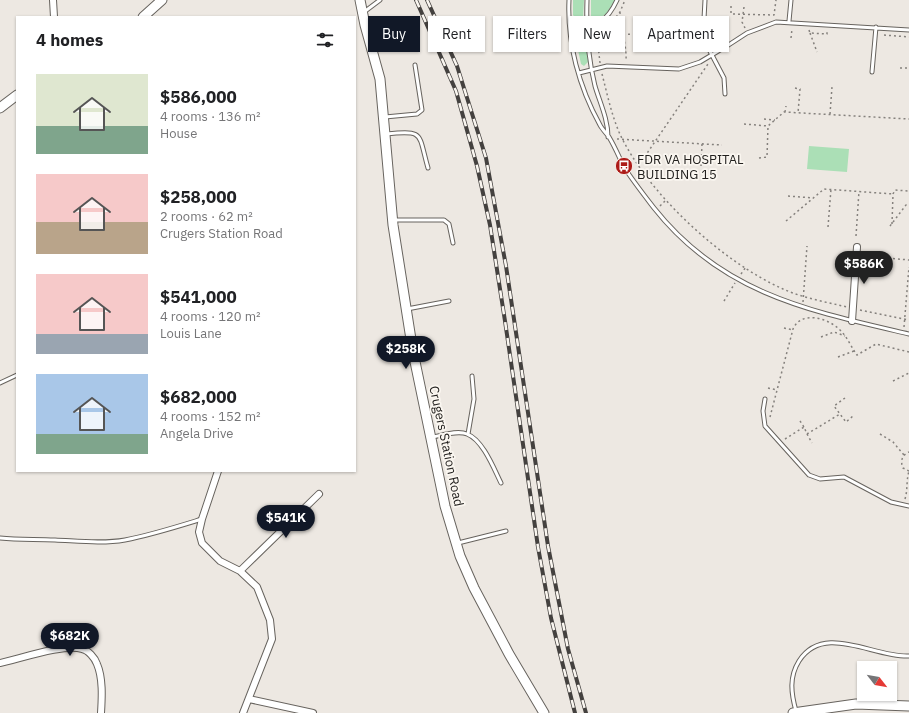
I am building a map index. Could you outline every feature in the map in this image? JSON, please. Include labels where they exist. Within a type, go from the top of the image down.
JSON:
[{"type":"street","points":[[53,0],[54,16]]},
{"type":"street","points":[[144,16],[162,0]]},
{"type":"street","name":"Crugers Station Road","points":[[360,0],[362,13],[380,79],[392,220],[406,309],[445,506],[474,588],[509,654],[544,713]]},
{"type":"street","points":[[0,108],[16,96]]},
{"type":"street","points":[[852,321],[857,247]]},
{"type":"street","points":[[218,472],[199,532],[202,544],[220,561],[240,571],[257,587],[270,620],[272,639],[243,713]]},
{"type":"street","points":[[240,571],[319,494]]},
{"type":"street","points":[[0,663],[60,649],[82,648],[90,653],[97,664],[102,689],[101,713]]},
{"type":"street","points":[[249,699],[313,713]]},
{"type":"street","points":[[795,713],[856,704],[909,706]]},
{"type":"lane","points":[[362,13],[380,0]]},
{"type":"lane","points":[[569,0],[570,16]]},
{"type":"lane","points":[[586,16],[587,0]]},
{"type":"lane","points":[[607,16],[617,0]]},
{"type":"lane","points":[[705,0],[703,38],[724,78],[725,94]]},
{"type":"lane","points":[[789,22],[791,0]]},
{"type":"lane","points":[[729,45],[758,28],[776,22],[909,30]]},
{"type":"lane","points":[[872,72],[876,27]]},
{"type":"lane","points":[[573,52],[579,74],[600,126],[608,136],[624,166],[656,210],[692,247],[716,267],[766,294],[824,314],[909,334]]},
{"type":"lane","points":[[590,52],[595,86],[608,126],[608,136]]},
{"type":"lane","points":[[579,74],[607,66],[679,69],[700,62],[718,52]]},
{"type":"lane","points":[[383,117],[417,114],[422,110],[415,64]]},
{"type":"lane","points":[[384,134],[410,132],[417,134],[420,138],[428,168]]},
{"type":"lane","points":[[392,220],[444,220],[448,224],[453,243]]},
{"type":"lane","points":[[406,309],[449,301]]},
{"type":"lane","points":[[0,383],[16,375]]},
{"type":"lane","points":[[468,434],[474,399],[472,376]]},
{"type":"lane","points":[[766,399],[763,411],[765,426],[809,475],[820,479],[844,477],[891,502],[909,506]]},
{"type":"lane","points":[[431,437],[462,433],[468,434],[474,438],[485,452],[501,483]]},
{"type":"lane","points":[[0,538],[22,541],[53,540],[99,542],[125,540],[160,532],[202,519]]},
{"type":"lane","points":[[457,543],[506,531]]},
{"type":"lane","points":[[795,713],[791,682],[794,669],[803,656],[814,647],[826,643],[840,642],[885,654],[909,656]]},
{"type":"path","points":[[600,63],[597,36],[598,32],[613,21],[620,12],[625,0]]},
{"type":"path","points":[[731,6],[731,14],[774,15],[776,0]]},
{"type":"path","points":[[742,22],[744,7]]},
{"type":"path","points":[[791,29],[791,38]]},
{"type":"path","points":[[809,30],[817,52]]},
{"type":"path","points":[[810,33],[827,34],[827,31]]},
{"type":"path","points":[[882,35],[909,37]]},
{"type":"path","points":[[625,41],[627,48],[626,61]]},
{"type":"path","points":[[638,166],[706,66]]},
{"type":"path","points":[[900,68],[909,68]]},
{"type":"path","points":[[602,73],[610,108],[622,139],[638,166],[666,200],[703,237],[769,282],[804,296],[851,308]]},
{"type":"path","points":[[830,114],[832,87]]},
{"type":"path","points":[[795,88],[800,89],[798,112]]},
{"type":"path","points":[[785,112],[786,106]]},
{"type":"path","points":[[744,124],[768,126],[785,112],[909,119]]},
{"type":"path","points":[[764,119],[775,120]]},
{"type":"path","points":[[759,158],[767,157],[768,126]]},
{"type":"path","points":[[617,139],[722,145]]},
{"type":"path","points":[[700,166],[702,144]]},
{"type":"path","points":[[786,221],[824,189],[893,194]]},
{"type":"path","points":[[828,228],[831,189]]},
{"type":"path","points":[[892,224],[893,194],[895,190],[909,191]]},
{"type":"path","points":[[856,236],[859,191]]},
{"type":"path","points":[[788,196],[813,198]]},
{"type":"path","points":[[662,204],[666,200]]},
{"type":"path","points":[[890,226],[906,205],[909,206]]},
{"type":"path","points":[[803,303],[807,246]]},
{"type":"path","points":[[888,258],[909,260]]},
{"type":"path","points":[[740,275],[746,267]]},
{"type":"path","points":[[904,327],[909,267]]},
{"type":"path","points":[[724,302],[735,283]]},
{"type":"path","points":[[857,310],[909,320]]},
{"type":"path","points":[[769,421],[793,330],[796,322],[801,319],[812,317],[833,324],[845,336],[857,355],[876,344],[909,352]]},
{"type":"path","points":[[784,328],[793,330]]},
{"type":"path","points":[[821,337],[834,332],[845,336]]},
{"type":"path","points":[[838,357],[854,351]]},
{"type":"path","points":[[893,381],[909,373]]},
{"type":"path","points":[[768,388],[777,390]]},
{"type":"path","points":[[845,398],[834,406],[846,422],[853,416]]},
{"type":"path","points":[[807,434],[840,414]]},
{"type":"path","points":[[800,421],[812,443]]},
{"type":"path","points":[[783,440],[804,428]]},
{"type":"path","points":[[880,434],[893,442],[904,455]]},
{"type":"path","points":[[903,505],[908,488],[906,480],[909,471],[902,465],[904,455],[909,452]]},
{"type":"green space","points":[[573,0],[584,0],[583,16],[573,15]]},
{"type":"green space","points":[[591,0],[615,0],[606,14],[603,16],[591,16]]},
{"type":"green space","points":[[578,52],[587,52],[588,62],[584,66],[581,64]]},
{"type":"green space","points":[[809,146],[849,149],[847,172],[807,169]]},
{"type":"railway","points":[[416,0],[456,91],[477,166],[490,225],[538,547],[551,618],[575,713]]},
{"type":"railway","points":[[427,0],[457,66],[486,158],[506,266],[548,546],[568,649],[586,713]]},
{"type":"place","name":"FDR VA HOSPITAL BUILDING 15","points":[[624,166]]}]
